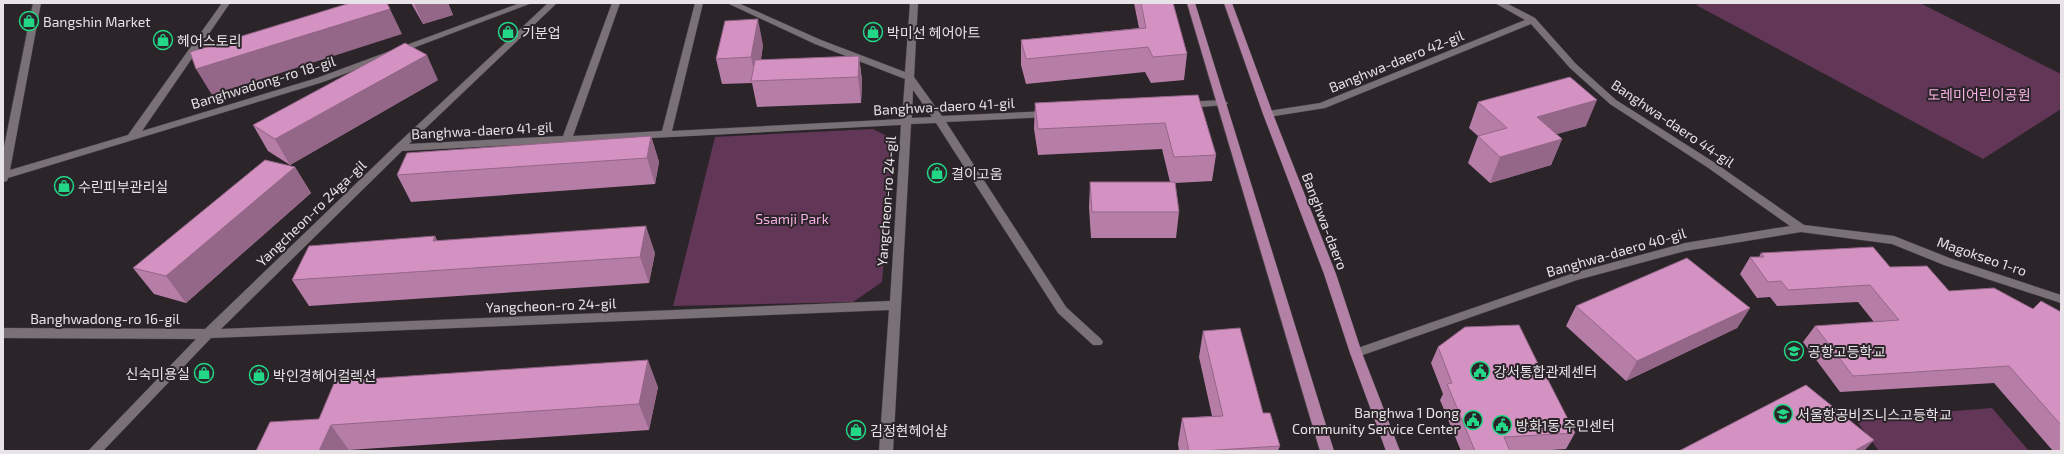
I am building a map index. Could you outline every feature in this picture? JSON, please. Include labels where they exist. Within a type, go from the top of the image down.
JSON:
[{"type":"main road","points":[[1191,3],[1223,103],[1327,451]]},
{"type":"main road","name":"Banghwa-daero","points":[[1228,3],[1268,114],[1330,274],[1356,353],[1393,451]]},
{"type":"street","points":[[3,179],[36,3]]},
{"type":"street","points":[[132,137],[226,3]]},
{"type":"street","name":"Banghwadong-ro 18-gil","points":[[3,176],[320,80],[528,3]]},
{"type":"street","name":"Yangcheon-ro 24ga-gil","points":[[95,451],[208,334],[399,148],[554,3]]},
{"type":"street","name":"Banghwa-daero 41-gil","points":[[568,139],[616,3]]},
{"type":"street","points":[[666,134],[699,3]]},
{"type":"street","points":[[731,3],[818,42],[909,77],[1062,310],[1097,342]]},
{"type":"street","name":"Yangcheon-ro 24-gil","points":[[886,451],[914,3]]},
{"type":"street","name":"Banghwa-daero 44-gil","points":[[1499,3],[1532,20],[1573,66],[1613,102],[1705,161],[1801,228]]},
{"type":"street","name":"Banghwa-daero 42-gil","points":[[1268,114],[1322,106],[1532,20]]},
{"type":"street","points":[[1176,106],[1223,103]]},
{"type":"street","name":"Banghwa-daero 41-gil","points":[[399,148],[1058,114]]},
{"type":"street","name":"Banghwa-daero 40-gil","points":[[1356,353],[1574,278],[1685,247],[1801,228],[1894,240]]},
{"type":"street","name":"Magokseo 1-ro","points":[[1894,240],[1948,262],[2061,299]]},
{"type":"street","name":"Yangcheon-ro 24-gil","points":[[208,334],[894,305]]},
{"type":"street","name":"Banghwadong-ro 16-gil","points":[[3,333],[208,334]]},
{"type":"green space","name":"도레미어린이공원","points":[[1703,3],[1920,3],[2061,74],[2061,109],[1983,159],[1696,5]]},
{"type":"green space","name":"Ssamji Park","points":[[873,129],[895,140],[882,282],[853,302],[673,306],[715,137]]},
{"type":"green space","points":[[1992,408],[2029,451],[1879,451],[1855,419]]},
{"type":"building","points":[[350,3],[387,3],[390,9],[196,69],[190,52]]},
{"type":"building","points":[[1141,3],[1173,3],[1187,54],[1153,57],[1148,47],[1026,59],[1021,40],[1146,28]]},
{"type":"building","points":[[758,19],[751,57],[716,59],[725,21]]},
{"type":"building","points":[[405,43],[427,55],[275,139],[253,125]]},
{"type":"building","points":[[859,56],[858,77],[751,81],[755,60]]},
{"type":"building","points":[[1570,77],[1597,100],[1537,117],[1562,139],[1500,157],[1478,136],[1507,128],[1478,102]]},
{"type":"building","points":[[1198,95],[1216,155],[1174,157],[1165,123],[1038,129],[1035,103]]},
{"type":"building","points":[[651,136],[647,158],[397,175],[407,153]]},
{"type":"building","points":[[265,160],[295,167],[166,276],[133,268]]},
{"type":"building","points":[[1090,182],[1175,182],[1179,212],[1092,212]]},
{"type":"building","points":[[646,226],[640,257],[292,280],[309,246],[435,236],[433,241]]},
{"type":"building","points":[[1873,247],[1890,267],[1927,266],[1949,291],[1994,288],[2033,309],[2041,301],[2061,312],[2061,425],[2009,366],[1853,376],[1815,326],[1899,320],[1870,285],[1788,290],[1781,281],[1768,282],[1750,257],[1764,257],[1761,253]]},
{"type":"building","points":[[1687,258],[1750,308],[1637,361],[1576,306]]},
{"type":"building","points":[[1519,325],[1545,378],[1547,378],[1575,433],[1504,437],[1510,451],[1475,451],[1447,384],[1452,383],[1438,347],[1465,327]]},
{"type":"building","points":[[1240,328],[1263,413],[1270,413],[1280,446],[1189,451],[1182,418],[1223,416],[1203,331]]},
{"type":"building","points":[[648,360],[639,404],[331,425],[319,451],[256,451],[270,422],[319,419],[335,381]]},
{"type":"building","name":"서울항공비즈니스고등학교","points":[[1806,385],[1874,440],[1854,451],[1679,451]]},
{"type":"place","name":"Bangshin Market","points":[[29,21]]},
{"type":"place","name":"기분업","points":[[508,32]]},
{"type":"place","name":"박미선 헤어아트","points":[[873,32]]},
{"type":"place","name":"헤어스토리","points":[[163,40]]},
{"type":"place","name":"결이고움","points":[[937,173]]},
{"type":"place","name":"수린피부관리실","points":[[64,186]]},
{"type":"place","name":"공항고등학교","points":[[1794,351]]},
{"type":"place","name":"강서통합관제센터","points":[[1480,371]]},
{"type":"place","name":"신숙미용실","points":[[204,373]]},
{"type":"place","name":"박인경헤어컬렉션","points":[[259,375]]},
{"type":"place","name":"서울항공비즈니스고등학교","points":[[1783,414]]},
{"type":"place","name":"Banghwa 1 Dong Community Service Center","points":[[1473,420]]},
{"type":"place","name":"방화1동 주민센터","points":[[1502,425]]},
{"type":"place","name":"김정현헤어샵","points":[[856,430]]}]
